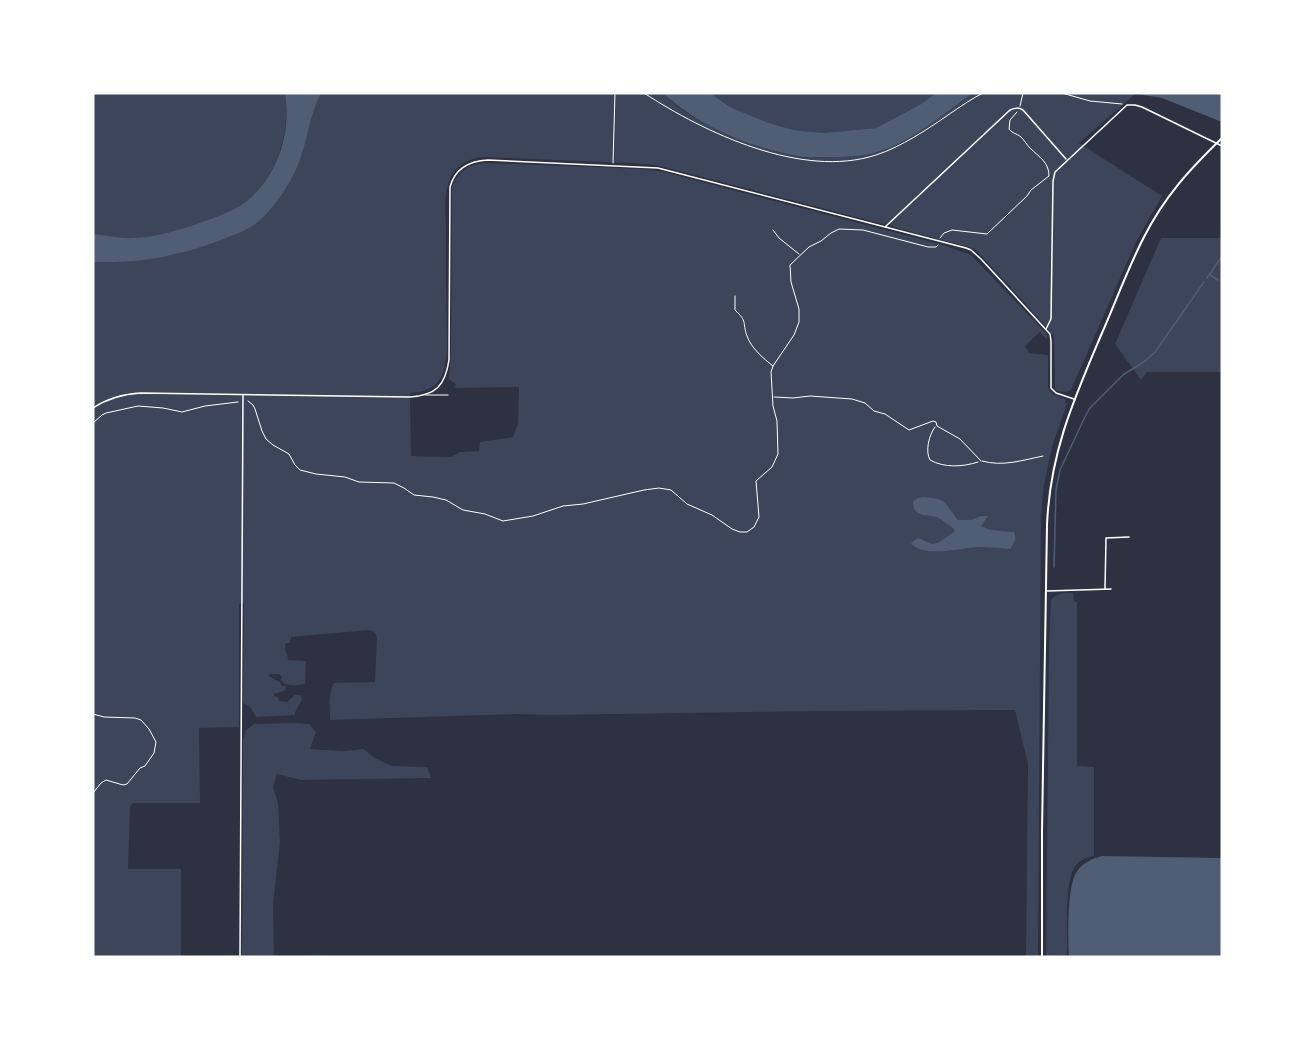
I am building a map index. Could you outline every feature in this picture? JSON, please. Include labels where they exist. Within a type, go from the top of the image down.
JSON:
[{"type":"main road","points":[[1042,957],[1047,514],[1050,484],[1058,448],[1074,399],[1152,220],[1182,178],[1222,138]]},
{"type":"street","points":[[1046,329],[1051,319],[1055,172],[1127,105],[1142,107],[1222,146]]},
{"type":"street","points":[[885,227],[1010,110],[1015,108],[1023,110],[1067,160]]},
{"type":"street","points":[[93,408],[110,399],[129,394],[410,397],[433,392],[443,382],[449,360],[449,191],[451,182],[455,174],[464,166],[488,160],[649,167],[667,170],[971,250],[1050,334],[1051,388],[1056,393],[1074,399]]},
{"type":"street","points":[[240,957],[243,395]]},
{"type":"street","points":[[1105,589],[1106,538],[1129,537]]},
{"type":"street","points":[[1046,591],[1111,590]]},
{"type":"lane","points":[[426,395],[448,395]]},
{"type":"path","points":[[613,165],[615,93]]},
{"type":"path","points":[[644,93],[686,119],[724,137],[755,148],[788,157],[836,161],[876,155],[900,145],[983,93]]},
{"type":"path","points":[[245,401],[251,403],[255,409],[266,439],[273,446],[289,454],[300,470],[312,474],[345,477],[358,482],[394,483],[414,495],[446,500],[463,510],[485,514],[503,521],[533,516],[562,506],[584,504],[654,488],[671,490],[691,506],[704,511],[732,529],[747,532],[759,520],[756,485],[758,478],[772,467],[778,454],[777,421],[771,376],[773,366],[791,340],[798,325],[799,309],[792,287],[790,269],[792,262],[808,247],[839,230],[862,230],[928,247],[936,247],[942,234],[948,231],[988,233],[1048,176],[1048,169],[1040,156],[1019,135],[1012,133],[1009,129],[1010,120],[1019,108],[1023,93]]},
{"type":"path","points":[[1062,93],[1090,101],[1127,105]]},
{"type":"path","points":[[773,230],[778,238],[800,256]]},
{"type":"path","points":[[735,296],[734,308],[744,319],[747,338],[773,366]]},
{"type":"path","points":[[773,397],[810,396],[852,399],[865,404],[874,411],[885,414],[907,430],[933,421],[937,426],[960,439],[981,461],[987,463],[1010,463],[1043,456]]},
{"type":"path","points":[[93,423],[106,413],[138,406],[182,412],[205,406],[240,402]]},
{"type":"path","points":[[937,426],[933,428],[927,452],[930,460],[943,465],[955,466],[981,461]]},
{"type":"path","points":[[93,714],[141,720],[156,742],[154,753],[127,784],[106,780],[93,794]]},
{"type":"shaded area","points":[[93,93],[285,93],[286,122],[280,151],[302,155],[314,107],[321,93],[663,93],[690,115],[720,131],[753,144],[805,158],[852,156],[880,151],[972,93],[1135,94],[1079,143],[1162,196],[1136,242],[1071,390],[1057,391],[1055,388],[1054,336],[975,249],[894,227],[888,223],[883,224],[656,165],[483,157],[468,161],[459,167],[452,174],[446,192],[447,346],[443,372],[440,379],[429,389],[410,393],[411,456],[451,457],[460,452],[479,451],[480,442],[513,437],[518,424],[519,387],[455,388],[456,384],[449,379],[452,187],[460,173],[479,164],[645,169],[664,172],[943,245],[971,255],[1046,333],[1048,338],[1046,339],[1040,332],[1025,346],[1029,353],[1048,355],[1048,387],[1052,394],[1065,399],[1067,404],[1052,447],[1044,485],[1041,515],[1038,957],[1026,957],[1028,764],[1015,710],[514,714],[330,720],[330,696],[334,683],[375,682],[377,638],[370,630],[291,637],[290,643],[285,645],[285,650],[288,660],[306,661],[305,684],[289,685],[281,680],[282,677],[279,674],[268,676],[280,682],[282,686],[286,686],[284,691],[274,694],[279,701],[287,702],[295,695],[300,695],[302,698],[295,715],[256,717],[250,707],[243,703],[244,603],[239,604],[239,727],[199,728],[200,803],[133,803],[130,807],[128,869],[181,869],[181,957],[93,957]]},
{"type":"shaded area","points":[[285,93],[321,93],[313,112],[301,158],[283,192],[263,217],[243,231],[180,253],[134,261],[93,262],[93,234],[129,238],[158,235],[216,217],[247,201],[267,179],[280,152],[286,123]]},
{"type":"shaded area","points":[[663,93],[710,93],[730,107],[769,123],[794,130],[823,133],[876,128],[921,104],[936,93],[972,93],[928,126],[892,147],[859,156],[803,157],[728,135],[693,116]]},
{"type":"shaded area","points":[[710,93],[936,93],[921,104],[876,128],[823,133],[794,130],[769,123],[730,107]]},
{"type":"shaded area","points":[[1131,93],[1222,93],[1222,122],[1162,98]]},
{"type":"shaded area","points":[[1161,238],[1222,238],[1222,372],[1147,372],[1141,380],[1115,344]]},
{"type":"shaded area","points":[[924,497],[941,500],[958,520],[972,520],[988,516],[981,526],[990,530],[1014,532],[1013,545],[1010,549],[981,547],[934,551],[916,548],[911,543],[918,538],[932,544],[938,543],[954,532],[954,529],[936,517],[916,511],[913,502]]},
{"type":"shaded area","points":[[1064,593],[1073,593],[1074,601],[1077,602],[1077,766],[1094,767],[1094,856],[1085,858],[1077,864],[1070,881],[1067,908],[1067,957],[1046,957],[1051,600]]},
{"type":"shaded area","points":[[254,724],[309,724],[316,732],[310,749],[344,751],[363,749],[392,766],[427,767],[431,778],[301,780],[277,774],[273,787],[278,803],[280,843],[273,904],[274,955],[282,957],[242,957],[243,740],[246,730]]},
{"type":"shaded area","points":[[1102,856],[1222,858],[1222,957],[1069,957],[1069,914],[1073,880],[1084,864]]},
{"type":"shaded area","points":[[320,955],[337,957],[282,957]]},
{"type":"waterway","points":[[1207,278],[1222,256]]},
{"type":"waterway","points":[[1210,275],[1218,280]]},
{"type":"waterway","points":[[1054,567],[1056,490],[1060,470],[1089,409],[1123,375],[1155,352],[1204,282]]}]
